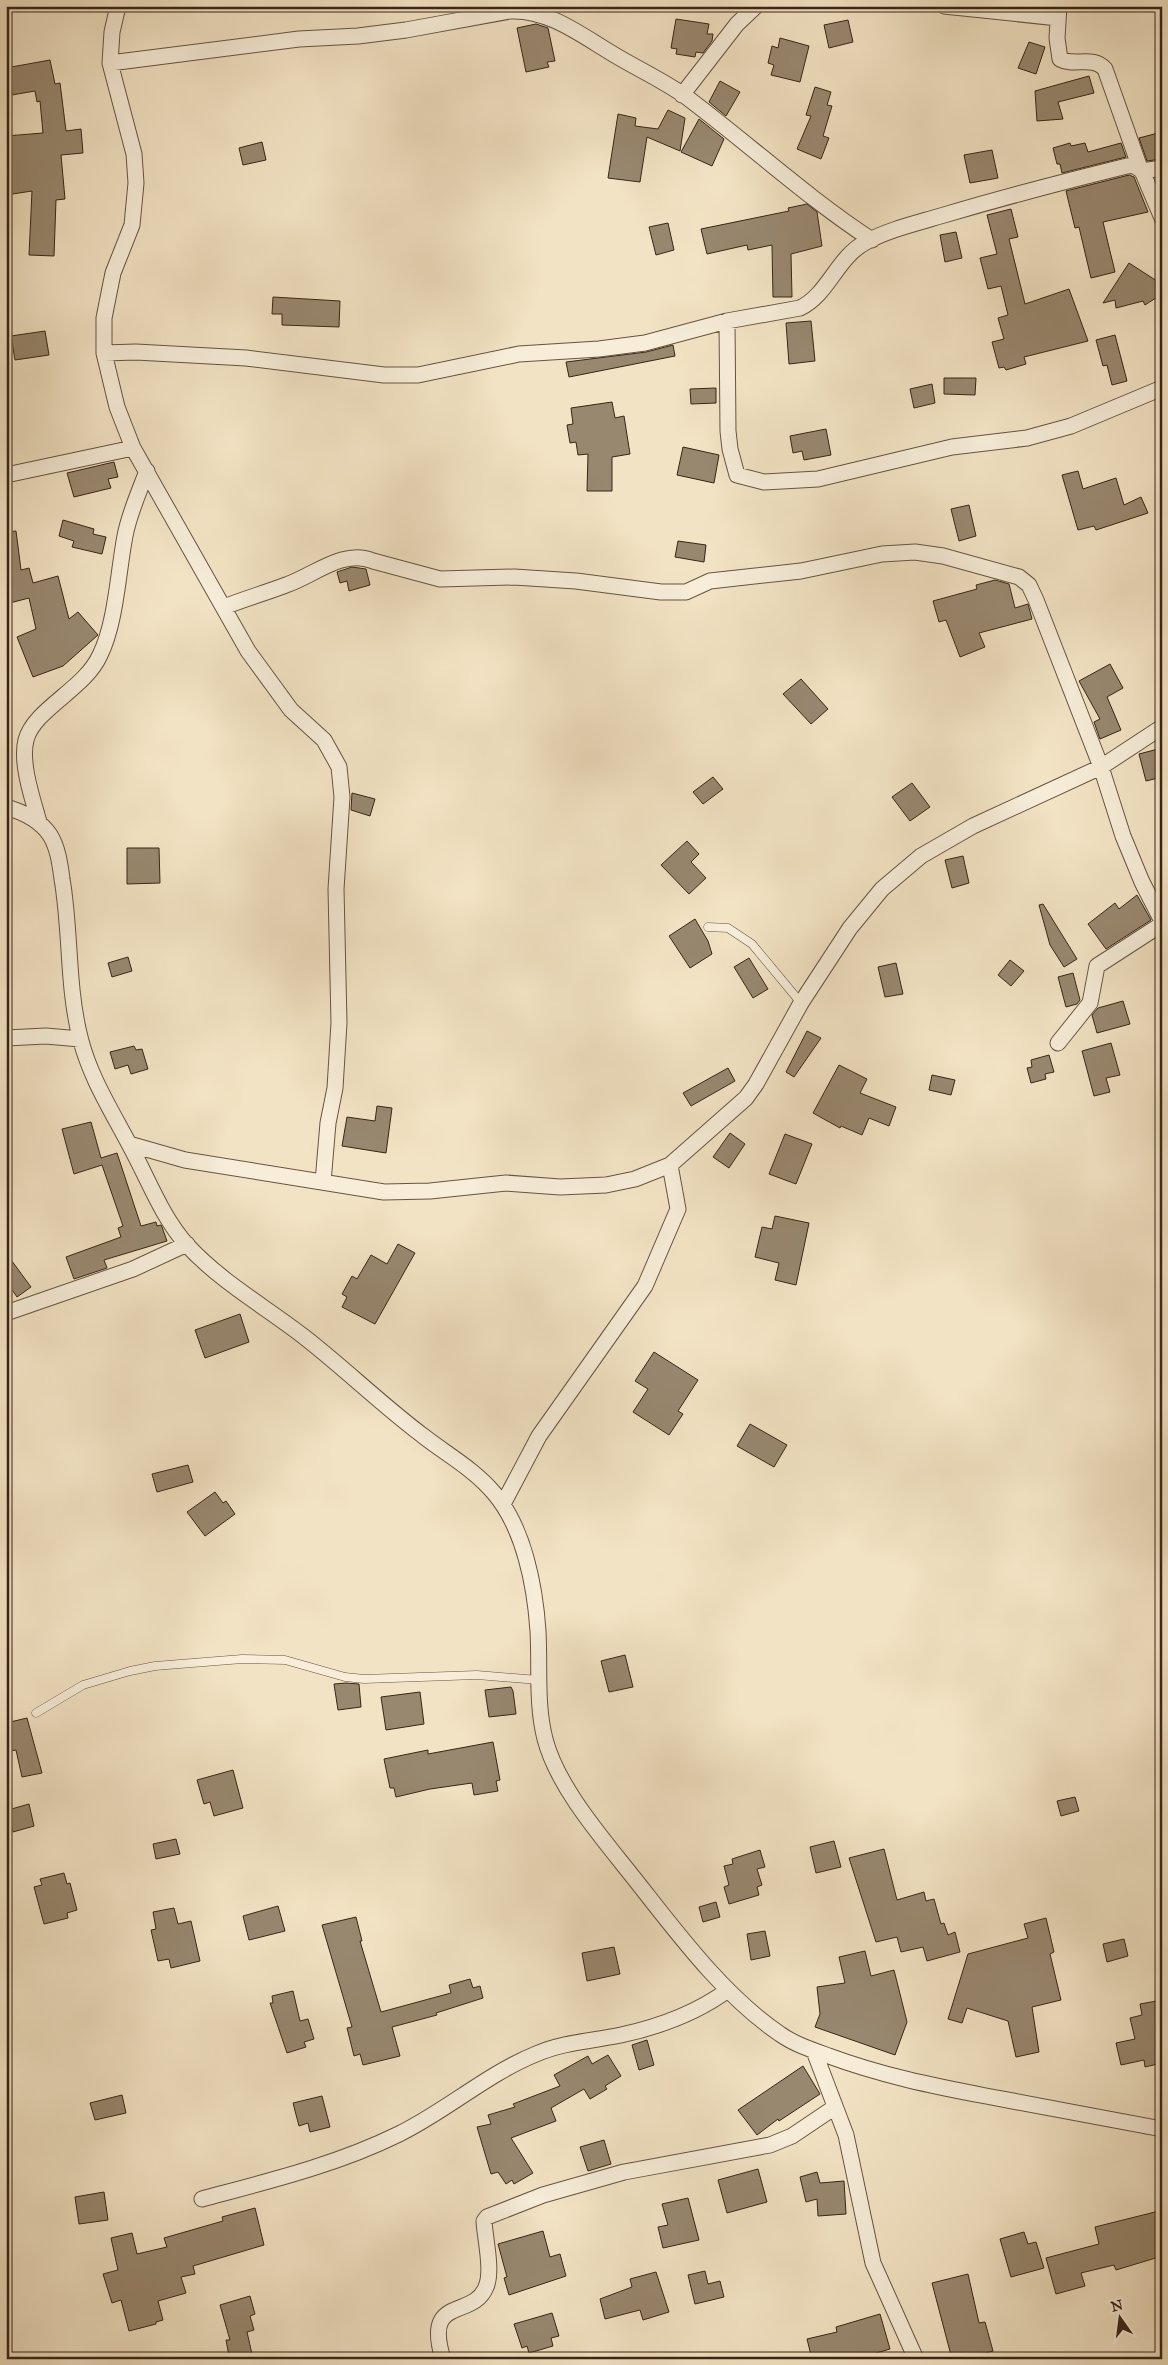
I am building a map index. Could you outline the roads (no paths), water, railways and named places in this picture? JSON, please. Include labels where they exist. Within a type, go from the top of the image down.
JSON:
[{"type":"street","points":[[118,6],[112,32],[110,63],[134,154],[136,183],[132,225],[113,273],[104,318],[104,353],[117,408],[132,448],[147,470],[248,651],[291,710],[324,740],[339,767],[342,797],[336,889],[339,1023],[335,1088],[328,1123],[323,1182]]},
{"type":"street","points":[[682,95],[738,24],[756,6]]},
{"type":"street","points":[[944,6],[1059,12],[1057,38],[1060,59],[1065,62],[1095,62],[1105,70],[1141,169],[1162,218]]},
{"type":"street","points":[[110,63],[299,39],[358,36],[525,10],[563,24],[682,95],[750,146],[809,194],[872,240]]},
{"type":"street","points":[[104,353],[136,352],[246,358],[384,375],[418,375],[519,354],[608,348],[645,343],[726,321],[800,308],[811,303],[844,259],[864,243],[892,231],[1000,198],[1127,166],[1141,169],[1162,168]]},
{"type":"street","points":[[726,321],[730,449],[737,475],[764,482],[818,479],[952,447],[1027,438],[1070,426],[1162,388]]},
{"type":"street","points":[[6,475],[132,448]]},
{"type":"street","points":[[39,822],[27,774],[25,742],[31,727],[89,674],[100,655],[107,636],[126,533],[147,470]]},
{"type":"street","points":[[224,607],[254,595],[288,585],[323,566],[363,556],[373,561],[440,579],[514,578],[576,581],[670,592],[686,592],[710,581],[801,571],[882,554],[915,552],[943,556],[1020,577],[1029,585],[1101,767],[1123,836],[1162,923],[1097,966],[1090,1003],[1058,1043]]},
{"type":"street","points":[[129,1144],[185,1160],[384,1192],[430,1191],[506,1183],[560,1187],[606,1185],[635,1179],[670,1165],[746,1098],[756,1084],[802,1003],[850,928],[877,895],[921,856],[973,826],[1101,767],[1162,727]]},
{"type":"street","points":[[6,807],[39,822],[50,835],[58,852],[66,902],[74,1003],[80,1039],[101,1092],[168,1221],[187,1244],[213,1270],[304,1336],[422,1436],[461,1462],[492,1490],[503,1504],[522,1548],[533,1593],[538,1634],[538,1680],[545,1741],[562,1781],[666,1919],[728,1990],[783,2036],[814,2051],[869,2071],[934,2086],[1162,2129]]},
{"type":"street","points":[[6,1038],[46,1036],[80,1039]]},
{"type":"street","points":[[503,1504],[539,1436],[645,1286],[678,1209],[670,1165]]},
{"type":"street","points":[[6,1313],[133,1269],[187,1244]]},
{"type":"street","points":[[202,2199],[305,2172],[364,2150],[429,2118],[468,2092],[536,2054],[567,2044],[622,2035],[659,2024],[707,2003],[728,1990]]},
{"type":"street","points":[[814,2051],[846,2135],[873,2263],[916,2359]]},
{"type":"street","points":[[443,2359],[437,2336],[440,2323],[447,2314],[483,2294],[488,2284],[484,2221],[487,2217],[536,2198],[624,2172],[770,2145],[792,2136],[835,2107]]},
{"type":"lane","points":[[708,926],[728,928],[752,944],[802,1003]]},
{"type":"lane","points":[[36,1713],[83,1685],[116,1674],[155,1666],[242,1659],[285,1660],[345,1677],[364,1679],[477,1675],[538,1680]]}]
